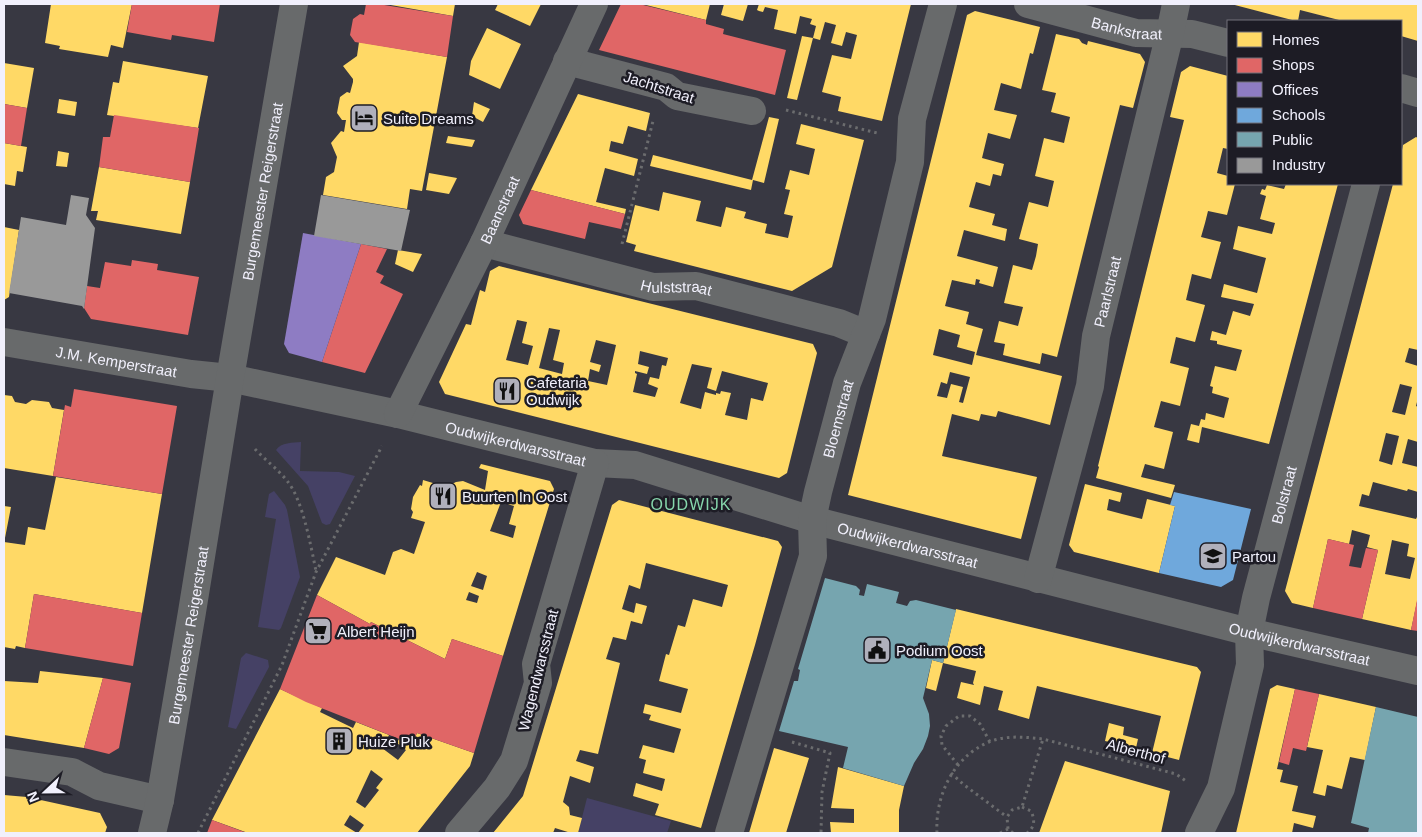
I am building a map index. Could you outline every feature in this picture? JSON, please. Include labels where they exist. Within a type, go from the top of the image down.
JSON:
[{"type":"street","name":"Burgemeester Reigerstraat","points":[[152,833],[160,800],[294,4]]},
{"type":"street","name":"Baanstraat","points":[[398,414],[484,243],[594,4]]},
{"type":"street","name":"Bloemstraat","points":[[729,833],[813,556],[812,520],[846,382],[872,319],[910,162],[912,119],[942,4]]},
{"type":"street","name":"Bankstraat","points":[[1028,4],[1136,34],[1170,32],[1192,34],[1227,44]]},
{"type":"street","name":"Paarlstraat","points":[[1038,579],[1090,386],[1096,336],[1176,4]]},
{"type":"street","name":"Jachtstraat","points":[[567,61],[666,87],[677,96],[752,111]]},
{"type":"street","points":[[1402,88],[1418,92]]},
{"type":"street","name":"Bolstraat","points":[[1199,833],[1221,788],[1250,665],[1249,632],[1256,598],[1366,185]]},
{"type":"street","name":"Hulststraat","points":[[484,243],[653,287],[696,286],[839,324],[866,334]]},
{"type":"street","name":"J.M. Kemperstraat","points":[[4,342],[191,374],[230,378]]},
{"type":"street","points":[[230,378],[398,414]]},
{"type":"street","name":"Oudwijkerdwarsstraat","points":[[398,414],[596,463],[635,465],[812,520],[1249,632],[1418,671]]},
{"type":"street","name":"Wagendwarsstraat","points":[[459,833],[497,788],[514,761],[538,683],[536,664],[596,463]]},
{"type":"street","points":[[4,762],[72,772],[99,786],[160,800]]},
{"type":"path","points":[[622,245],[655,116],[672,91]]},
{"type":"path","points":[[752,111],[767,105],[910,142]]},
{"type":"path","points":[[198,833],[282,665],[316,572],[398,414]]},
{"type":"path","points":[[220,437],[254,448],[289,482],[298,501],[309,537],[316,572]]},
{"type":"path","points":[[958,765],[942,745],[941,736],[946,726],[959,716],[970,716],[980,724],[990,742]]},
{"type":"path","points":[[760,734],[830,753],[822,792],[822,833]]},
{"type":"path","name":"Alberthof","points":[[937,833],[936,817],[951,773],[970,754],[990,742],[1008,737],[1043,740],[1176,774],[1213,804]]},
{"type":"path","points":[[1022,807],[1043,740]]},
{"type":"path","points":[[951,773],[1007,817]]},
{"type":"path","points":[[1013,833],[1008,829],[1007,817],[1012,810],[1022,807],[1030,811],[1034,820],[1032,829],[1027,833]]},
{"type":"path","points":[[1000,833],[1008,829]]},
{"type":"shaded area","points":[[301,442],[300,471],[339,472],[355,476],[330,524],[322,523],[308,486],[276,450],[284,444]]},
{"type":"shaded area","points":[[274,491],[287,510],[300,577],[279,630],[258,627],[276,519],[265,517],[269,494]]},
{"type":"shaded area","points":[[246,653],[268,660],[269,667],[236,729],[228,727],[241,658]]},
{"type":"shaded area","points":[[587,798],[671,821],[667,833],[578,833]]},
{"type":"building: Homes","points":[[51,4],[132,4],[123,48],[111,45],[108,57],[59,49],[60,46],[45,43]]},
{"type":"building: Homes","points":[[385,4],[455,4],[453,16]]},
{"type":"building: Homes","points":[[498,4],[541,4],[530,26],[495,10]]},
{"type":"building: Homes","points":[[642,4],[710,4],[706,20]]},
{"type":"building: Homes","points":[[724,4],[748,4],[743,21],[721,15]]},
{"type":"building: Homes","points":[[759,4],[911,4],[882,121],[838,111],[841,97],[822,92],[832,55],[851,59],[857,35],[846,32],[842,46],[831,43],[836,25],[825,22],[820,40],[813,38],[816,26],[810,24],[812,19],[800,16],[796,34],[774,29],[778,10],[765,7],[763,12],[759,11],[757,10]]},
{"type":"building: Homes","points":[[1231,4],[1418,4],[1418,41],[1402,36],[1402,20],[1339,20],[1300,10],[1298,20]]},
{"type":"building: Homes","points":[[975,11],[1040,27],[1033,54],[1030,53],[1021,89],[1001,83],[994,110],[1017,115],[1010,139],[988,133],[982,158],[1004,164],[1001,176],[993,174],[990,186],[976,182],[969,207],[995,214],[992,225],[1007,229],[1005,241],[964,230],[957,256],[998,267],[993,287],[979,283],[980,280],[976,279],[975,285],[952,280],[945,306],[969,312],[966,324],[983,329],[976,355],[1062,376],[1050,425],[998,411],[996,417],[981,414],[979,421],[952,414],[942,456],[1037,477],[1021,539],[848,495],[967,15]],"holes":[[[939,329],[960,335],[957,347],[975,352],[972,365],[933,355]],[[950,372],[970,377],[963,403],[959,402],[963,387],[951,384],[947,398],[937,396],[941,382],[947,384]]]},
{"type":"building: Homes","points":[[487,28],[521,44],[500,89],[469,75],[471,61]]},
{"type":"building: Homes","points":[[1056,34],[1079,39],[1087,45],[1088,41],[1140,54],[1145,62],[1133,108],[1120,105],[1057,357],[1042,353],[1040,364],[1003,355],[1005,344],[994,342],[999,321],[1018,326],[1023,307],[1004,303],[1013,265],[1032,270],[1036,256],[1038,244],[1019,239],[1029,202],[1048,207],[1054,181],[1035,176],[1044,138],[1064,143],[1070,117],[1051,112],[1056,93],[1042,90]]},
{"type":"building: Homes","points":[[802,36],[813,38],[797,100],[787,98]]},
{"type":"building: Homes","points":[[359,42],[447,57],[422,191],[410,189],[407,209],[323,195],[326,177],[334,172],[337,157],[331,143],[341,131],[344,132],[346,120],[342,120],[337,113],[340,97],[347,92],[350,93],[353,82],[353,79],[343,66],[357,56]]},
{"type":"building: Homes","points":[[123,61],[208,76],[198,128],[107,115],[113,82],[119,83]]},
{"type":"building: Homes","points":[[4,63],[34,68],[27,108],[4,104]]},
{"type":"building: Homes","points":[[1190,66],[1227,76],[1227,149],[1223,148],[1217,173],[1227,176],[1227,185],[1235,185],[1227,215],[1208,211],[1201,237],[1221,242],[1211,279],[1192,274],[1186,300],[1205,305],[1195,342],[1176,337],[1170,363],[1189,368],[1180,406],[1161,401],[1154,427],[1173,432],[1164,469],[1145,464],[1141,477],[1175,485],[1171,498],[1096,478],[1184,120],[1170,117],[1181,72]]},
{"type":"building: Homes","points":[[578,94],[650,113],[646,131],[628,126],[623,144],[611,141],[609,151],[638,159],[634,176],[605,168],[596,202],[626,209],[625,214],[531,190]]},
{"type":"building: Homes","points":[[59,99],[77,102],[75,116],[57,113]]},
{"type":"building: Homes","points":[[474,102],[490,109],[483,122],[472,116]]},
{"type":"building: Homes","points":[[769,117],[779,119],[764,183],[753,180],[751,190],[650,166],[653,155],[752,180]]},
{"type":"building: Homes","points":[[801,124],[864,140],[832,267],[792,291],[634,251],[636,245],[626,242],[635,205],[659,211],[663,192],[701,201],[696,221],[721,227],[726,207],[746,212],[744,218],[767,224],[765,233],[788,238],[793,216],[784,214],[790,190],[785,189],[790,170],[809,175],[815,149],[796,144]]},
{"type":"building: Homes","points":[[448,136],[475,140],[472,147],[446,143]]},
{"type":"building: Homes","points":[[1416,137],[1418,138],[1418,350],[1409,348],[1405,362],[1418,366],[1418,398],[1416,406],[1418,407],[1418,442],[1408,439],[1402,463],[1418,467],[1418,492],[1373,482],[1369,496],[1362,494],[1359,506],[1416,519],[1418,515],[1418,597],[1411,630],[1362,619],[1378,550],[1367,547],[1370,535],[1352,530],[1349,544],[1328,539],[1313,608],[1292,603],[1285,591],[1393,185],[1402,185],[1403,145]],"holes":[[[1400,384],[1412,387],[1405,415],[1392,412]],[[1386,433],[1399,436],[1392,465],[1379,461]],[[1392,540],[1409,544],[1407,556],[1415,558],[1410,579],[1385,574]]]},
{"type":"building: Homes","points":[[4,143],[27,147],[23,172],[17,171],[15,186],[4,184]]},
{"type":"building: Homes","points":[[58,151],[69,153],[67,167],[56,166]]},
{"type":"building: Homes","points":[[99,167],[190,182],[181,234],[96,220],[98,211],[91,211]]},
{"type":"building: Homes","points":[[429,173],[457,178],[449,194],[426,190]]},
{"type":"building: Homes","points":[[1267,185],[1284,189],[1286,185],[1338,185],[1269,444],[1202,427],[1199,443],[1187,440],[1191,424],[1199,426],[1201,419],[1205,420],[1206,413],[1224,418],[1229,398],[1212,393],[1213,387],[1210,386],[1215,366],[1236,371],[1242,350],[1217,344],[1217,341],[1210,340],[1212,331],[1226,335],[1233,311],[1250,316],[1254,304],[1221,297],[1224,284],[1257,293],[1266,258],[1233,249],[1238,226],[1272,234],[1275,223],[1260,219],[1266,196],[1260,194]]},
{"type":"building: Homes","points":[[4,227],[19,230],[9,297],[4,300]]},
{"type":"building: Homes","points":[[398,250],[422,254],[413,272],[395,264]]},
{"type":"building: Homes","points":[[499,266],[813,344],[817,353],[787,473],[779,478],[445,394],[439,382],[466,324],[471,325],[480,290],[485,292],[490,271]],"holes":[[[517,320],[527,322],[522,343],[533,346],[528,365],[506,360]],[[549,328],[560,330],[553,360],[564,363],[562,374],[539,368]],[[596,340],[616,345],[607,385],[588,381],[590,369],[599,372],[601,365],[590,362]],[[640,351],[668,358],[666,366],[662,365],[659,379],[650,377],[648,384],[658,388],[655,397],[633,392],[637,374],[635,371],[647,374],[649,367],[638,364]],[[692,364],[712,368],[707,388],[716,391],[722,371],[768,383],[763,401],[751,398],[747,420],[725,415],[731,393],[721,391],[720,394],[716,393],[716,395],[705,392],[701,409],[680,403]]]},
{"type":"building: Homes","points":[[4,395],[12,396],[15,402],[26,404],[32,400],[49,402],[52,408],[64,410],[53,476],[4,468]]},
{"type":"building: Homes","points":[[481,464],[550,481],[554,489],[503,656],[452,639],[445,659],[371,622],[370,624],[317,595],[336,557],[385,575],[393,552],[401,549],[414,554],[425,522],[411,518],[413,512],[411,509],[413,497],[420,485],[422,486],[423,480],[446,487],[463,481],[485,490],[488,471],[479,468]],"holes":[[[501,502],[514,506],[509,524],[516,526],[513,538],[490,531]],[[477,572],[487,576],[483,590],[471,586]],[[469,592],[479,596],[477,603],[466,600]]]},
{"type":"building: Homes","points":[[56,477],[162,494],[142,613],[34,594],[25,648],[16,646],[15,649],[4,647],[4,542],[25,545],[28,527],[45,530]]},
{"type":"building: Homes","points":[[1085,484],[1122,493],[1120,502],[1109,499],[1107,510],[1142,519],[1147,499],[1175,506],[1159,573],[1074,552],[1069,545]]},
{"type":"building: Homes","points":[[619,500],[778,541],[782,547],[701,828],[655,815],[659,804],[633,796],[636,783],[662,791],[665,779],[643,773],[646,760],[639,758],[643,745],[674,753],[681,729],[649,720],[651,715],[643,713],[645,704],[681,713],[688,689],[659,681],[666,654],[669,655],[678,625],[685,627],[693,599],[722,607],[728,585],[646,563],[640,589],[629,585],[622,609],[634,613],[636,603],[647,606],[642,624],[631,621],[626,640],[613,637],[606,659],[620,663],[598,754],[580,750],[576,761],[594,767],[590,783],[570,776],[563,802],[569,807],[570,815],[582,818],[578,833],[555,828],[553,833],[493,833],[523,796],[612,505]]},
{"type":"building: Homes","points":[[4,506],[11,507],[5,538],[4,538]]},
{"type":"building: Homes","points":[[956,609],[1197,667],[1201,672],[1179,760],[1152,753],[1161,716],[1037,686],[1029,719],[998,710],[1003,691],[984,686],[980,705],[957,698],[961,682],[974,685],[976,671],[943,663]]},
{"type":"building: Homes","points":[[932,660],[943,663],[936,691],[926,688]]},
{"type":"building: Homes","points":[[40,671],[103,678],[84,748],[4,735],[4,681],[38,683]]},
{"type":"building: Homes","points":[[1277,685],[1295,689],[1277,769],[1283,770],[1280,782],[1298,786],[1292,811],[1316,816],[1313,828],[1294,823],[1292,833],[1236,833],[1270,689]]},
{"type":"building: Homes","points":[[280,689],[322,708],[320,712],[353,728],[356,722],[389,735],[382,748],[398,760],[406,750],[397,743],[399,739],[412,744],[417,733],[474,753],[470,766],[417,833],[358,833],[364,825],[350,815],[344,825],[357,833],[248,833],[212,820]],"holes":[[[371,770],[383,779],[376,788],[379,790],[365,808],[356,802]]]},
{"type":"building: Homes","points":[[1319,694],[1376,707],[1365,760],[1350,757],[1342,789],[1327,785],[1325,796],[1313,793],[1323,750],[1307,747]]},
{"type":"building: Homes","points":[[1109,723],[1124,727],[1123,735],[1138,739],[1136,748],[1105,741]]},
{"type":"building: Homes","points":[[774,748],[809,758],[786,833],[749,833]]},
{"type":"building: Homes","points":[[1065,761],[1170,791],[1161,833],[1039,833]]},
{"type":"building: Homes","points":[[838,767],[904,786],[899,810],[899,833],[831,833],[830,822],[854,823],[854,809],[831,808]]},
{"type":"building: Homes","points":[[4,795],[27,797],[100,813],[107,827],[105,833],[4,833]]},
{"type":"building: Shops","points":[[132,4],[220,4],[214,42],[172,35],[171,40],[127,32]]},
{"type":"building: Shops","points":[[366,4],[378,4],[453,16],[447,57],[355,42],[350,35],[353,19],[360,14],[364,15]]},
{"type":"building: Shops","points":[[621,4],[639,4],[706,20],[706,24],[724,29],[723,34],[786,50],[775,95],[599,50]]},
{"type":"building: Shops","points":[[4,104],[27,108],[21,146],[4,143]]},
{"type":"building: Shops","points":[[114,115],[199,128],[190,182],[99,167],[103,137],[110,137]]},
{"type":"building: Shops","points":[[531,190],[625,214],[621,229],[589,222],[585,239],[523,224],[519,215]]},
{"type":"building: Shops","points":[[361,244],[387,249],[376,272],[384,276],[380,283],[403,294],[365,373],[322,362]]},
{"type":"building: Shops","points":[[132,260],[158,264],[157,270],[199,277],[188,335],[91,319],[84,308],[87,286],[100,288],[105,262],[131,266]]},
{"type":"building: Shops","points":[[74,389],[177,406],[162,494],[53,476],[65,405],[71,407]]},
{"type":"building: Shops","points":[[1328,539],[1354,545],[1349,566],[1361,568],[1366,548],[1378,550],[1362,619],[1313,608]]},
{"type":"building: Shops","points":[[34,594],[142,613],[133,666],[25,648]]},
{"type":"building: Shops","points":[[317,595],[370,624],[371,622],[445,659],[452,639],[503,656],[474,753],[417,733],[412,744],[306,702],[280,689]]},
{"type":"building: Shops","points":[[1418,600],[1418,631],[1411,630]]},
{"type":"building: Shops","points":[[103,678],[131,683],[119,748],[109,754],[84,748]]},
{"type":"building: Shops","points":[[1295,689],[1319,694],[1306,751],[1293,748],[1289,765],[1279,762]]},
{"type":"building: Shops","points":[[212,820],[247,833],[207,833]]},
{"type":"building: Offices","points":[[303,233],[361,244],[322,362],[289,353],[284,344]]},
{"type":"building: Schools","points":[[1174,492],[1251,509],[1233,580],[1221,587],[1159,573],[1175,506],[1170,505]]},
{"type":"building: Public","points":[[825,578],[856,586],[860,590],[859,595],[864,596],[867,584],[899,592],[896,603],[907,606],[910,601],[916,600],[956,610],[943,663],[932,660],[923,698],[929,714],[930,726],[928,736],[904,786],[843,768],[848,747],[779,731],[794,681],[798,681],[800,670],[798,669]]},
{"type":"building: Public","points":[[1376,707],[1418,717],[1418,833],[1368,833],[1369,828],[1351,823]]},
{"type":"building: Industry","points":[[71,195],[89,198],[86,215],[95,228],[84,309],[82,306],[9,293],[21,217],[66,225]]},
{"type":"building: Industry","points":[[321,195],[410,210],[401,251],[314,236]]},
{"type":"place","name":"Suite Dreams","points":[[364,118]]},
{"type":"place","name":"Cafetaria Oudwijk","points":[[507,391]]},
{"type":"place","name":"Buurten In Oost","points":[[443,496]]},
{"type":"place","name":"Partou","points":[[1213,556]]},
{"type":"place","name":"Albert Heijn","points":[[318,631]]},
{"type":"place","name":"Podium Oost","points":[[877,650]]},
{"type":"place","name":"Huize Pluk","points":[[339,741]]},
{"type":"district","name":"OUDWIJK","points":[[691,504]]}]
